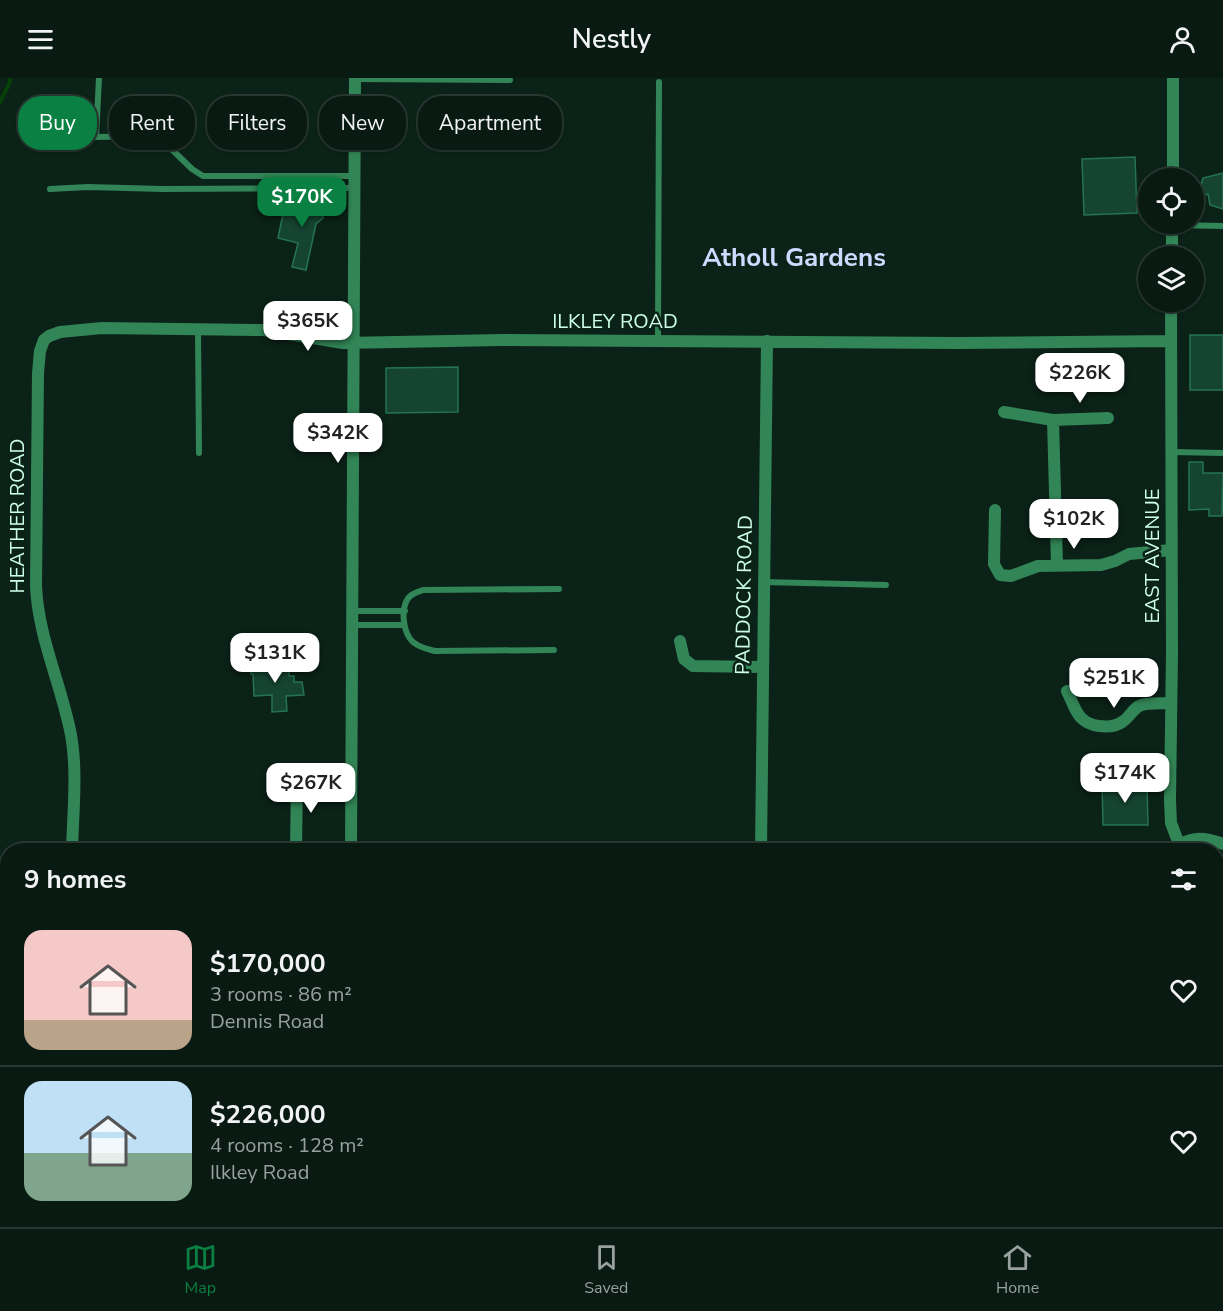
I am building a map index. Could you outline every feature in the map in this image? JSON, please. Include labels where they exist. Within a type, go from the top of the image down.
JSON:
[{"type":"street","points":[[351,843],[355,78]]},
{"type":"street","points":[[1173,78],[1173,168]]},
{"type":"street","name":"EAST AVENUE","points":[[1171,312],[1172,703],[1170,816],[1173,843]]},
{"type":"street","name":"ILKLEY ROAD","points":[[60,332],[120,328],[264,330],[332,342],[1170,341]]},
{"type":"street","name":"HEATHER ROAD","points":[[60,332],[44,340],[38,361],[36,586],[39,613],[71,732],[72,843]]},
{"type":"street","name":"PADDOCK ROAD","points":[[761,843],[766,341]]},
{"type":"street","points":[[1004,412],[1053,420],[1108,418]]},
{"type":"street","points":[[1053,420],[1056,565]]},
{"type":"street","points":[[995,510],[994,564],[1000,575],[1011,576],[1038,566],[1101,565],[1129,554],[1171,550]]},
{"type":"street","points":[[680,641],[684,659],[693,666],[762,667]]},
{"type":"street","points":[[1067,691],[1078,715],[1087,725],[1106,727],[1118,725],[1129,718],[1133,710],[1140,705],[1172,703]]},
{"type":"street","points":[[296,843],[297,776]]},
{"type":"street","points":[[1182,843],[1201,837],[1220,843]]},
{"type":"lane","points":[[97,117],[99,78]]},
{"type":"lane","points":[[355,78],[510,80]]},
{"type":"lane","points":[[658,341],[659,82]]},
{"type":"lane","points":[[97,137],[155,136],[202,176],[355,182]]},
{"type":"lane","points":[[50,189],[117,187],[163,189],[355,182]]},
{"type":"lane","points":[[1204,225],[1223,226]]},
{"type":"lane","points":[[198,330],[199,453]]},
{"type":"lane","points":[[1171,452],[1223,453]]},
{"type":"lane","points":[[764,582],[886,585]]},
{"type":"lane","points":[[554,650],[435,651],[423,649],[412,641],[404,625],[405,611],[407,599],[415,592],[423,590],[559,589]]},
{"type":"lane","points":[[352,611],[405,611]]},
{"type":"lane","points":[[352,625],[404,625]]},
{"type":"building","points":[[1135,157],[1137,213],[1084,215],[1082,159]]},
{"type":"building","points":[[1223,173],[1223,209],[1210,205],[1208,194],[1204,195],[1204,178]]},
{"type":"building","points":[[322,197],[323,218],[316,224],[306,270],[292,267],[298,243],[278,238],[284,209],[297,212],[296,198]]},
{"type":"building","points":[[1190,335],[1223,335],[1223,390],[1190,390]]},
{"type":"building","points":[[458,367],[458,412],[386,413],[386,368]]},
{"type":"building","points":[[1189,462],[1203,462],[1203,473],[1223,473],[1222,516],[1209,516],[1209,509],[1189,510]]},
{"type":"building","points":[[289,663],[289,676],[294,676],[294,682],[302,682],[304,695],[286,696],[287,711],[272,712],[272,695],[254,696],[250,664]]},
{"type":"building","points":[[1147,783],[1148,825],[1103,825],[1102,784]]},
{"type":"waterway","points":[[0,102],[10,78]]},
{"type":"district","name":"Atholl Gardens","points":[[794,257]]}]
